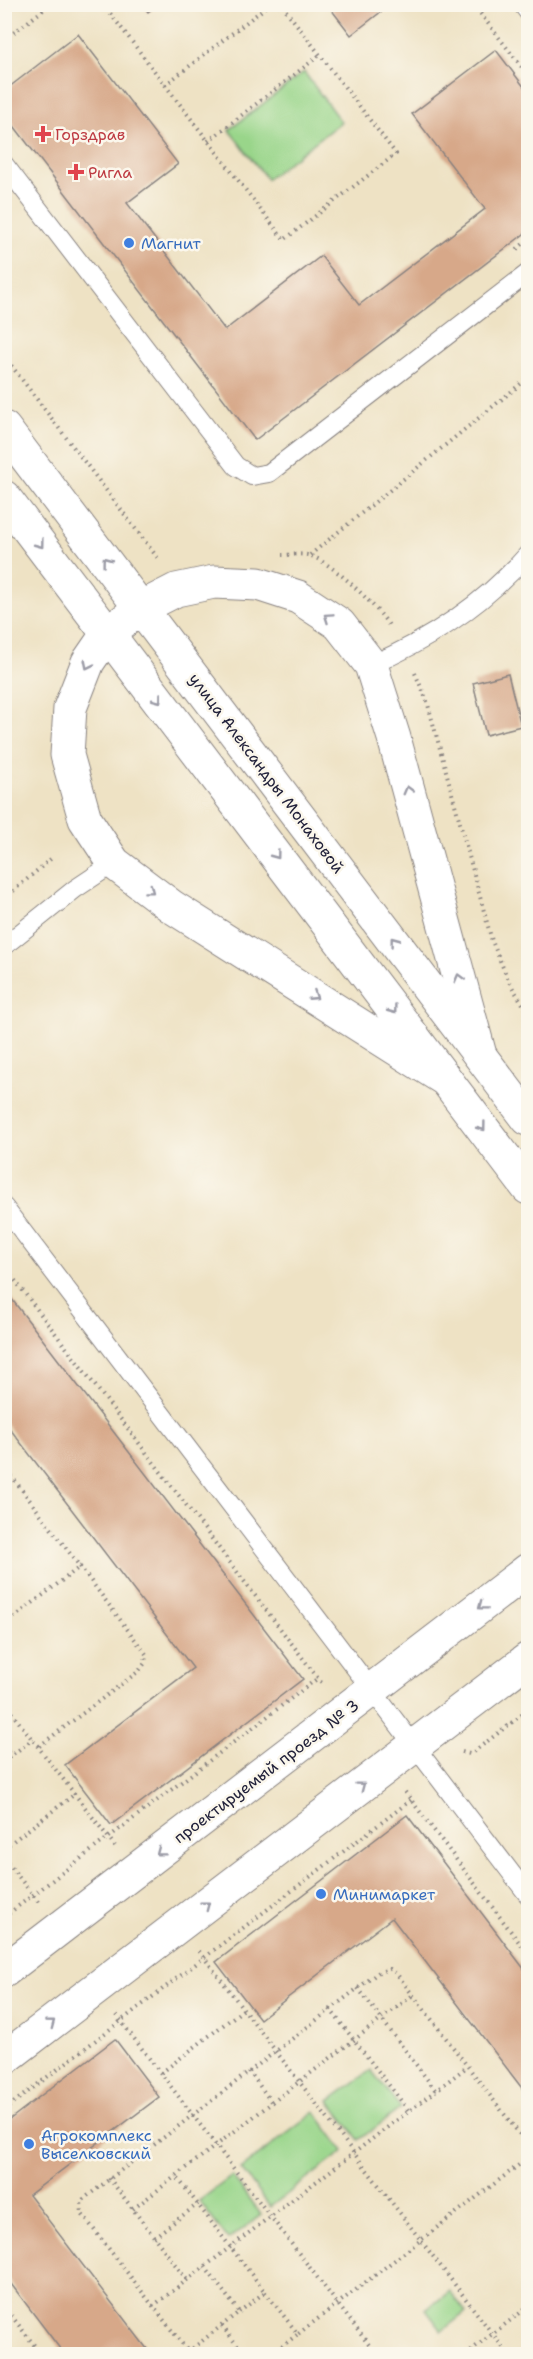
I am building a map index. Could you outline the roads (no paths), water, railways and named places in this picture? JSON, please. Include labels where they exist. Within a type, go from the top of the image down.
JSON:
[{"type":"street","name":"улица Александры Монаховой","points":[[4,428],[528,1119]]},
{"type":"street","points":[[4,498],[528,1188]]},
{"type":"street","points":[[446,1080],[171,906],[114,863],[85,819],[67,755],[70,708],[88,662],[108,633],[141,608],[176,590],[214,582],[258,584],[298,597],[339,624],[371,665],[394,738],[480,1055]]},
{"type":"street","name":"проектируемый проезд № 3","points":[[4,1971],[528,1570]]},
{"type":"street","points":[[4,2059],[528,1659]]},
{"type":"lane","points":[[522,4],[528,12]]},
{"type":"lane","points":[[4,164],[237,466],[243,473],[252,476],[269,473],[528,273]]},
{"type":"lane","points":[[371,665],[404,651],[436,633],[503,582],[528,554]]},
{"type":"lane","points":[[4,946],[75,889],[114,863]]},
{"type":"lane","points":[[4,1207],[528,1895]]},
{"type":"place","name":"Горздрав","points":[[43,134]]},
{"type":"place","name":"Ригла","points":[[76,172]]},
{"type":"place","name":"Магнит","points":[[129,243]]},
{"type":"place","name":"Минимаркет","points":[[321,1894]]},
{"type":"place","name":"Агрокомплекс Выселковский","points":[[29,2144]]}]
